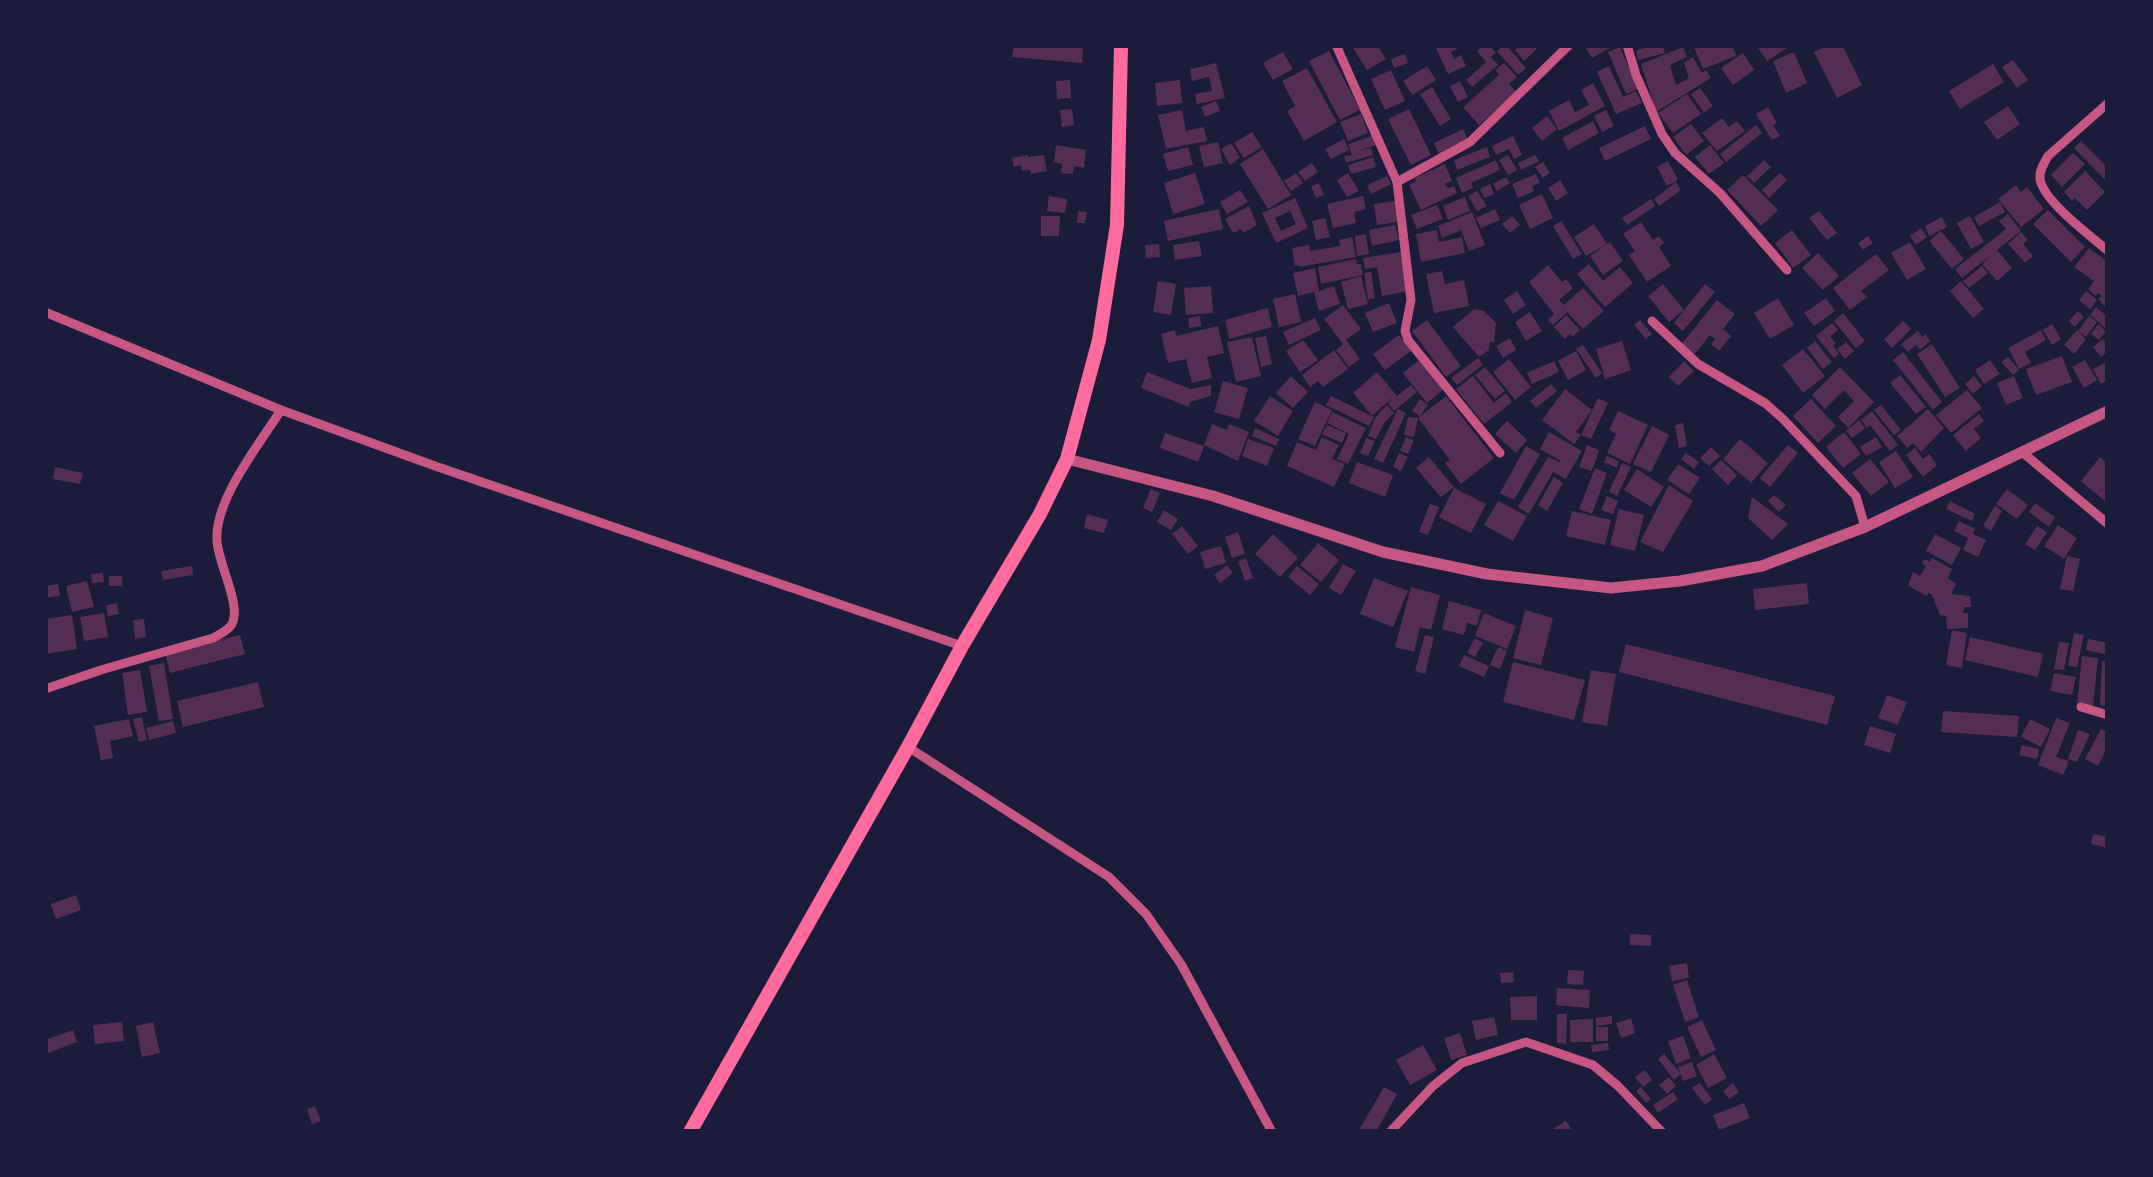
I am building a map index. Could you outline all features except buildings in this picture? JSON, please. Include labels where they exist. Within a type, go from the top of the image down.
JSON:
[{"type":"main road","points":[[690,1132],[1040,514],[1067,459],[1099,340],[1117,225],[1121,45]]},
{"type":"street","points":[[1336,45],[1396,182],[1411,300],[1408,340],[1500,453]]},
{"type":"street","points":[[1396,182],[1470,142],[1569,45]]},
{"type":"street","points":[[1627,45],[1636,75],[1668,144],[1720,193],[1787,270]]},
{"type":"street","points":[[2108,102],[2048,156],[2040,180],[2048,196],[2108,251]]},
{"type":"street","points":[[45,312],[281,410],[962,646]]},
{"type":"street","points":[[1652,322],[1698,364],[1783,419],[1856,496],[1865,527]]},
{"type":"street","points":[[45,689],[213,638],[232,624],[235,612],[216,545],[217,519],[281,410]]},
{"type":"street","points":[[1067,459],[1212,496],[1384,552],[1487,574],[1611,588],[1680,582],[1762,566],[1865,527],[2108,411]]},
{"type":"street","points":[[2022,452],[2108,524]]},
{"type":"street","points":[[2081,707],[2108,715]]},
{"type":"street","points":[[908,746],[1109,877],[1146,914],[1181,964],[1272,1132]]},
{"type":"street","points":[[1390,1132],[1433,1086],[1462,1062],[1526,1042],[1593,1065],[1662,1132]]}]
